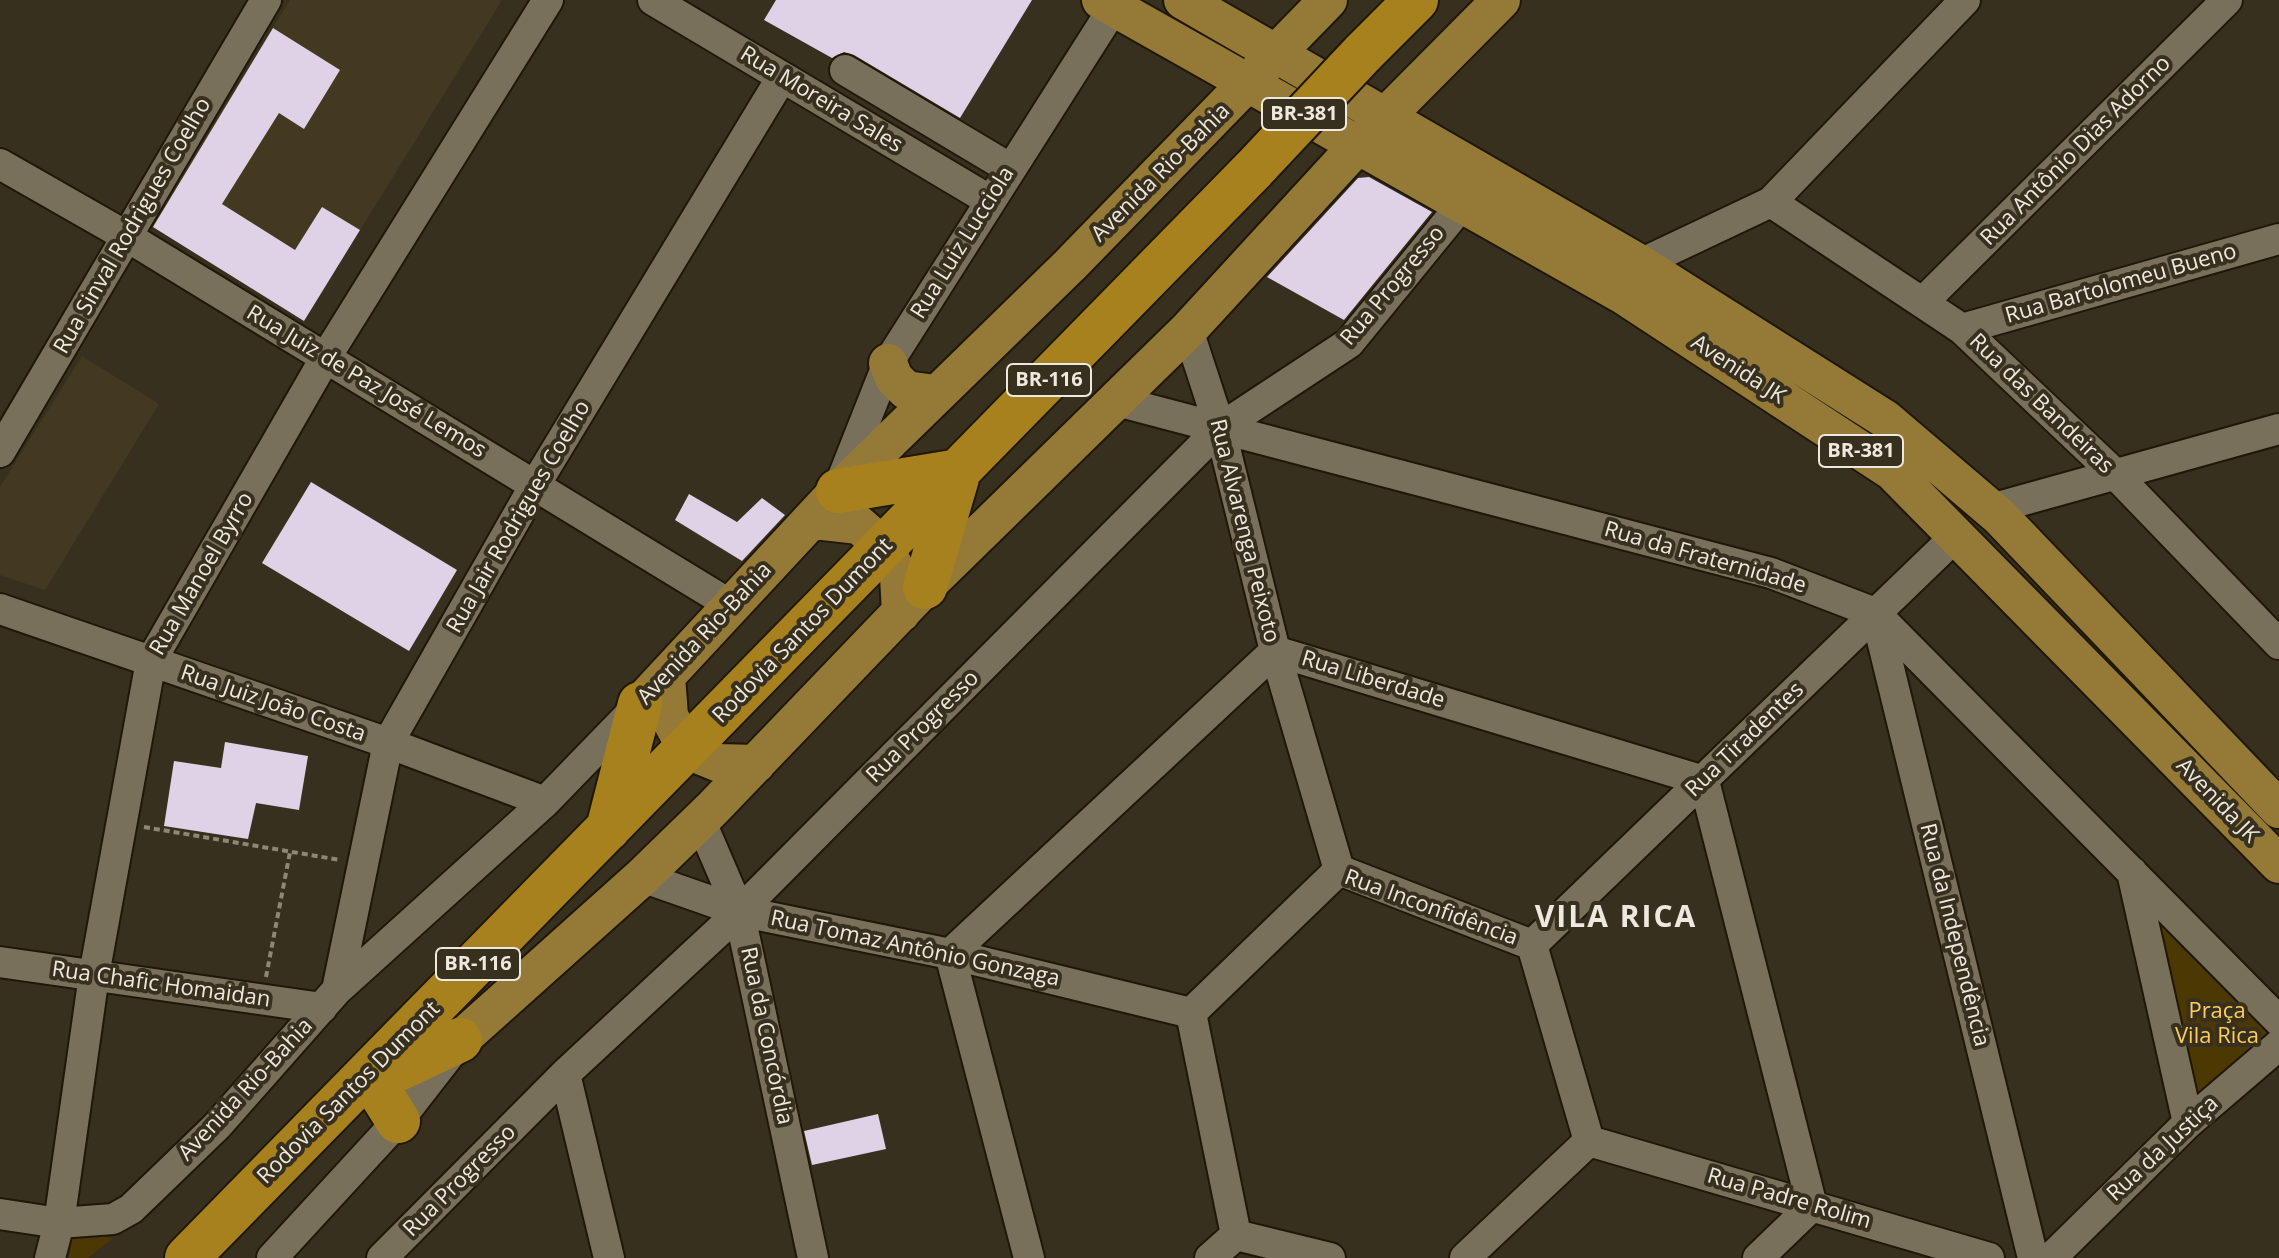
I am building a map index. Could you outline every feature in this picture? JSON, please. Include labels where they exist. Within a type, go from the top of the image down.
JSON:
[{"type":"highway","name":"Rodovia Santos Dumont","points":[[187,1258],[360,1088],[1416,0]]},
{"type":"highway","points":[[826,506],[959,471]]},
{"type":"highway","points":[[913,600],[959,471]]},
{"type":"highway","points":[[608,832],[653,690]]},
{"type":"highway","points":[[398,1121],[360,1088],[460,1040]]},
{"type":"main road","name":"Avenida JK","points":[[1183,0],[1277,54],[1464,202],[1625,296],[1892,471],[2279,864]]},
{"type":"main road","name":"Avenida Rio-Bahia","points":[[653,690],[729,604],[935,394],[1250,83],[1328,0]]},
{"type":"main road","points":[[460,1040],[642,877],[700,820],[913,600],[1188,330],[1371,131],[1501,0]]},
{"type":"main road","name":"Avenida JK","points":[[1108,4],[1250,83],[1371,131],[1640,264],[1885,419],[1991,509],[2279,809]]},
{"type":"main road","points":[[888,363],[894,378],[906,390],[935,394]]},
{"type":"main road","points":[[826,506],[859,525],[884,547],[913,600]]},
{"type":"main road","points":[[653,690],[687,750],[719,763],[756,764]]},
{"type":"street","name":"Rua Sinval Rodrigues Coelho","points":[[0,452],[266,0]]},
{"type":"street","name":"Rua Manoel Byrro","points":[[50,1258],[59,1223],[94,975],[151,661],[326,357],[548,0]]},
{"type":"street","name":"Rua Moreira Sales","points":[[653,0],[989,200]]},
{"type":"street","points":[[1640,264],[1771,202],[1965,0]]},
{"type":"street","name":"Rua Antônio Dias Adorno","points":[[1924,301],[2227,0]]},
{"type":"street","name":"Rua Luiz Lucciola","points":[[826,506],[888,363],[1108,4]]},
{"type":"street","points":[[845,70],[1009,168]]},
{"type":"street","name":"Rua Jair Rodrigues Coelho","points":[[329,999],[363,864],[388,743],[535,485],[782,77]]},
{"type":"street","name":"Rua Juiz de Paz José Lemos","points":[[0,164],[126,236],[729,604]]},
{"type":"street","name":"Rua Progresso","points":[[397,1252],[565,1074],[739,911],[1220,428],[1349,343],[1464,202]]},
{"type":"street","name":"Rua das Bandeiras","points":[[1771,202],[1962,329],[2115,474],[2273,631]]},
{"type":"street","name":"Rua Bartolomeu Bueno","points":[[1962,329],[2279,239]]},
{"type":"street","name":"Rua Alvarenga Peixoto","points":[[1188,330],[1220,428],[1275,651],[1339,870]]},
{"type":"street","name":"Rua da Fraternidade","points":[[1117,401],[1771,573],[1875,613],[2279,1021]]},
{"type":"street","points":[[1991,509],[2279,429]]},
{"type":"street","name":"Rua Tiradentes","points":[[1532,945],[1957,535]]},
{"type":"street","name":"Rua Juiz João Costa","points":[[0,609],[388,743],[545,802]]},
{"type":"street","name":"Rua da Independência","points":[[1875,613],[2033,1258]]},
{"type":"street","name":"Rua Liberdade","points":[[950,954],[1275,651],[1704,781]]},
{"type":"street","name":"Avenida Rio-Bahia","points":[[0,1214],[59,1223],[113,1219],[131,1209],[217,1126],[329,999],[545,802],[653,690]]},
{"type":"street","points":[[1704,781],[1812,1206],[1758,1258]]},
{"type":"street","name":"Rua da Concórdia","points":[[700,820],[739,911],[813,1258]]},
{"type":"street","name":"Rua Inconfidência","points":[[1191,1013],[1339,870],[1532,945],[1589,1141]]},
{"type":"street","points":[[2132,872],[2188,1123]]},
{"type":"street","name":"Rua Tomaz Antônio Gonzaga","points":[[642,877],[739,911],[950,954],[1191,1013]]},
{"type":"street","points":[[950,954],[1029,1258]]},
{"type":"street","name":"Rua Chafic Homaidan","points":[[0,962],[261,999],[329,999]]},
{"type":"street","points":[[1191,1013],[1236,1235]]},
{"type":"street","points":[[272,1258],[398,1121],[460,1040]]},
{"type":"street","name":"Rua da Justiça","points":[[2051,1258],[2188,1123],[2279,1045]]},
{"type":"street","points":[[565,1074],[609,1258]]},
{"type":"street","points":[[1465,1258],[1589,1141]]},
{"type":"street","name":"Rua Padre Rolim","points":[[1589,1141],[1989,1258]]},
{"type":"street","points":[[1210,1258],[1236,1235]]},
{"type":"street","points":[[1236,1235],[1330,1258]]},
{"type":"path","points":[[122,823],[363,864]]},
{"type":"path","points":[[261,999],[290,852]]},
{"type":"shaded area","points":[[290,0],[502,0],[304,321],[151,226]]},
{"type":"shaded area","points":[[82,356],[159,404],[45,590],[0,575],[0,487]]},
{"type":"green space","name":"Praça Vila Rica","points":[[2143,890],[2273,1027],[2195,1102]]},
{"type":"green space","points":[[73,1232],[113,1238],[88,1258],[69,1258]]},
{"type":"building","points":[[776,0],[1032,0],[960,118],[854,55],[844,52],[832,58],[764,20]]},
{"type":"building","points":[[273,28],[340,70],[304,129],[279,113],[222,204],[295,250],[322,207],[360,230],[304,321],[153,227]]},
{"type":"building","points":[[1369,177],[1432,212],[1344,320],[1267,277],[1358,178]]},
{"type":"building","points":[[311,482],[457,570],[409,651],[262,563]]},
{"type":"building","points":[[689,494],[737,522],[762,498],[785,515],[742,561],[675,520]]},
{"type":"building","points":[[225,742],[308,756],[299,810],[256,803],[248,839],[164,826],[174,761],[221,768]]},
{"type":"building","points":[[878,1114],[886,1149],[812,1165],[804,1131]]},
{"type":"district","name":"VILA RICA","points":[[1616,918]]}]
